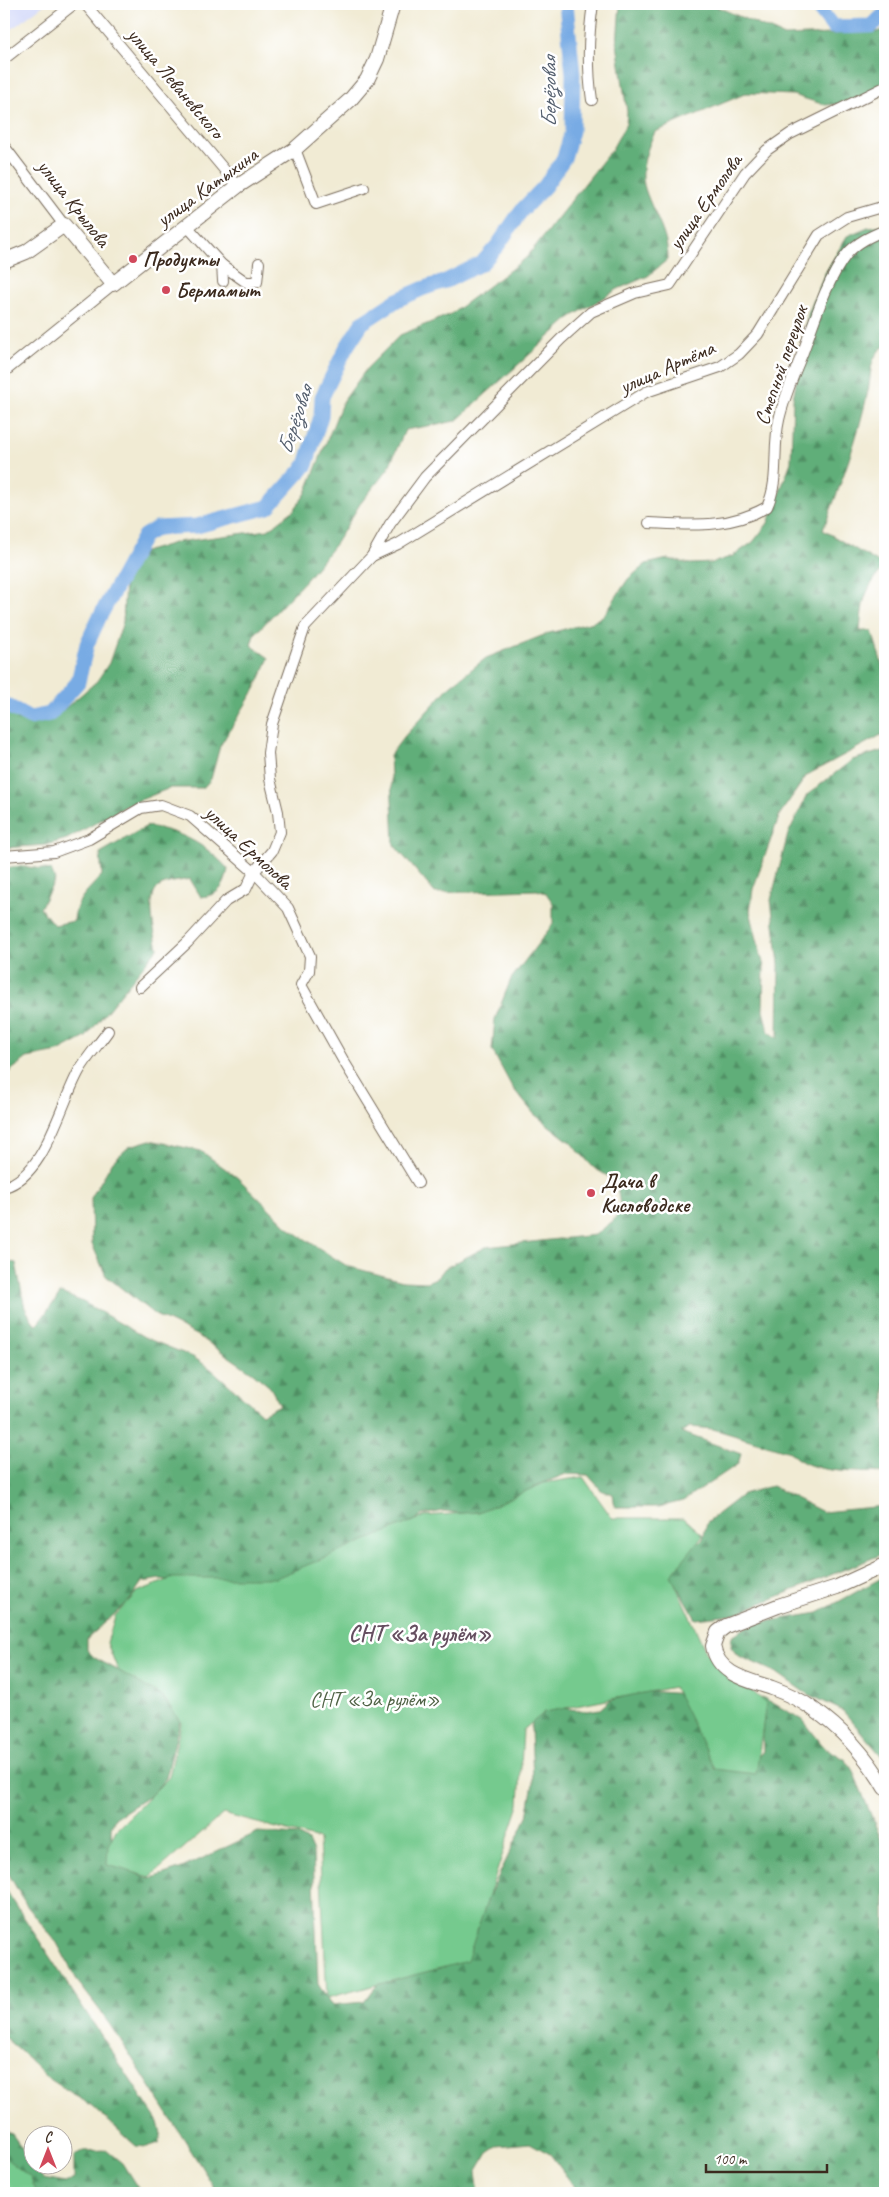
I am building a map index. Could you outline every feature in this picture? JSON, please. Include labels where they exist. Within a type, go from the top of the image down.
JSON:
[{"type":"street","points":[[4,59],[74,4]]},
{"type":"street","name":"улица Леваневского","points":[[85,4],[238,186]]},
{"type":"street","name":"улица Катыхина","points":[[4,372],[238,186],[295,149],[350,100],[367,80],[376,59],[393,4]]},
{"type":"street","points":[[592,100],[588,64],[589,28],[593,4]]},
{"type":"street","name":"улица Ермолова","points":[[372,556],[390,524],[425,477],[561,339],[592,312],[635,293],[670,285],[745,173],[767,150],[790,134],[885,87]]},
{"type":"street","name":"улица Крылова","points":[[4,146],[64,225],[113,284]]},
{"type":"street","points":[[295,149],[316,204],[364,188]]},
{"type":"street","name":"улица Артёма","points":[[372,556],[398,544],[646,392],[720,367],[739,354],[758,334],[819,235],[847,217],[885,206]]},
{"type":"street","points":[[4,261],[26,252],[64,225]]},
{"type":"street","points":[[187,226],[222,265],[246,282],[257,282],[259,264]]},
{"type":"street","name":"Степной переулок","points":[[649,523],[698,526],[732,522],[767,506],[773,494],[775,447],[779,420],[819,309],[832,279],[847,254],[866,238],[885,230]]},
{"type":"street","points":[[222,265],[223,282]]},
{"type":"street","points":[[140,987],[188,942],[226,901],[246,889],[254,872],[272,851],[280,832],[278,812],[270,779],[268,753],[272,724],[305,627],[372,556]]},
{"type":"street","name":"улица Ермолова","points":[[4,856],[54,852],[89,839],[141,808],[161,806],[190,816],[254,872],[288,908],[310,956],[309,971],[301,985],[306,996],[325,1024],[343,1060],[418,1183]]},
{"type":"street","points":[[4,1187],[30,1171],[47,1142],[80,1070],[108,1031]]},
{"type":"street","points":[[885,1565],[837,1587],[778,1606],[726,1626],[718,1632],[713,1646],[718,1661],[734,1674],[794,1698],[830,1722],[863,1755],[885,1788]]},
{"type":"shaded area","points":[[4,4],[45,4],[4,35]]},
{"type":"green space","points":[[620,4],[711,4],[784,36],[877,32],[885,29],[885,86],[848,104],[825,105],[793,95],[747,93],[655,132],[645,158],[643,178],[647,194],[665,239],[668,259],[648,276],[618,289],[571,317],[456,421],[405,430],[388,469],[360,504],[336,543],[306,580],[254,635],[251,645],[269,658],[255,689],[220,746],[211,779],[203,788],[170,788],[128,805],[67,839],[46,845],[4,848],[4,711],[24,722],[45,722],[55,717],[97,681],[109,663],[123,622],[125,579],[144,552],[177,542],[268,530],[294,510],[306,493],[342,403],[367,368],[400,335],[451,314],[526,258],[612,149],[626,124],[627,112],[617,44]]},
{"type":"green space","points":[[885,225],[885,346],[873,361],[868,391],[854,444],[823,530],[884,566],[868,589],[862,610],[860,631],[872,631],[885,674],[885,733],[807,775],[780,814],[753,889],[750,911],[764,967],[763,1011],[769,1032],[778,1038],[779,964],[771,900],[788,834],[807,795],[852,760],[885,750],[885,1473],[848,1472],[821,1468],[809,1465],[790,1452],[713,1429],[690,1427],[681,1432],[741,1454],[738,1464],[683,1501],[659,1507],[615,1507],[613,1494],[602,1491],[588,1475],[566,1474],[536,1486],[517,1500],[498,1508],[465,1514],[444,1511],[422,1515],[377,1545],[264,1583],[183,1583],[161,1579],[142,1582],[129,1601],[87,1639],[87,1650],[95,1658],[159,1692],[180,1721],[166,1778],[151,1795],[115,1818],[111,1828],[112,1851],[126,1868],[149,1879],[182,1868],[258,1832],[297,1835],[308,1841],[313,1852],[318,1984],[331,2005],[364,2002],[399,1957],[467,1941],[527,1817],[533,1783],[531,1728],[534,1717],[554,1707],[587,1711],[600,1709],[609,1701],[643,1691],[688,1694],[749,1768],[763,1751],[762,1697],[803,1720],[824,1747],[846,1760],[853,1771],[885,1849],[885,2181],[880,2193],[579,2193],[550,2154],[530,2143],[497,2146],[488,2152],[476,2172],[479,2193],[218,2193],[111,2025],[78,1982],[57,1943],[27,1906],[4,1866],[4,1261],[16,1263],[25,1308],[36,1326],[61,1293],[83,1302],[146,1338],[193,1357],[211,1369],[262,1414],[280,1405],[270,1387],[253,1373],[197,1335],[155,1315],[106,1276],[92,1244],[91,1198],[113,1161],[130,1146],[150,1140],[201,1151],[238,1178],[290,1229],[328,1254],[347,1266],[403,1281],[427,1282],[438,1277],[445,1268],[486,1247],[595,1235],[613,1221],[621,1211],[616,1181],[594,1168],[570,1142],[534,1114],[512,1087],[492,1050],[495,1019],[511,979],[553,924],[553,903],[546,893],[537,890],[435,893],[394,845],[390,755],[450,686],[486,658],[549,633],[593,622],[604,615],[628,579],[646,564],[668,559],[690,564],[712,563],[733,556],[753,542],[768,523],[791,462],[793,399],[808,314],[825,273],[847,236],[868,227]]},
{"type":"green space","points":[[147,826],[181,835],[211,852],[228,869],[223,885],[217,892],[201,897],[190,879],[159,887],[155,892],[152,907],[153,925],[158,948],[86,1037],[58,1052],[27,1058],[4,1076],[4,868],[20,866],[51,870],[55,880],[40,908],[54,925],[74,921],[80,901],[102,875],[100,853]]},
{"type":"green space","name":"СНТ «За рулём»","points":[[583,1477],[612,1518],[684,1518],[703,1535],[671,1575],[706,1652],[766,1703],[756,1774],[715,1769],[674,1687],[545,1712],[523,1730],[519,1805],[467,1961],[327,1998],[319,1839],[223,1814],[150,1877],[107,1865],[108,1845],[116,1830],[169,1777],[181,1723],[164,1698],[118,1670],[107,1643],[115,1616],[137,1592],[173,1578],[276,1578],[425,1516],[479,1512],[544,1483]]},
{"type":"green space","points":[[772,1486],[823,1512],[884,1506],[885,1553],[732,1615],[696,1619],[671,1577],[674,1558],[703,1539],[707,1522],[743,1494]]},
{"type":"green space","points":[[885,1576],[885,1760],[843,1711],[804,1692],[777,1673],[737,1655],[731,1647],[732,1636],[751,1624],[818,1613]]},
{"type":"green space","points":[[4,1887],[158,2122],[161,2134],[159,2143],[147,2147],[136,2146],[92,2106],[45,2076],[4,2037]]},
{"type":"green space","points":[[4,2130],[12,2134],[22,2148],[22,2174],[40,2174],[44,2179],[65,2183],[74,2179],[74,2157],[83,2151],[106,2150],[122,2163],[141,2193],[4,2193]]},
{"type":"green space","points":[[4,2157],[22,2171],[22,2174],[30,2177],[37,2193],[4,2193]]},
{"type":"waterway","name":"Берёзовая","points":[[4,704],[30,718],[50,714],[78,682],[87,644],[99,618],[144,536],[157,528],[197,526],[268,507],[306,465],[321,416],[322,397],[346,348],[362,323],[397,300],[448,280],[482,263],[498,245],[521,211],[545,186],[564,158],[572,131],[573,74],[566,4]]},
{"type":"waterway","name":"Берёзовая","points":[[815,4],[833,27],[871,26],[885,14]]},
{"type":"place","name":"Продукты","points":[[133,259]]},
{"type":"place","name":"Бермамыт","points":[[166,290]]},
{"type":"place","name":"Дача в Кисловодске","points":[[591,1193]]},
{"type":"district","name":"СНТ «За рулём»","points":[[420,1634]]}]
